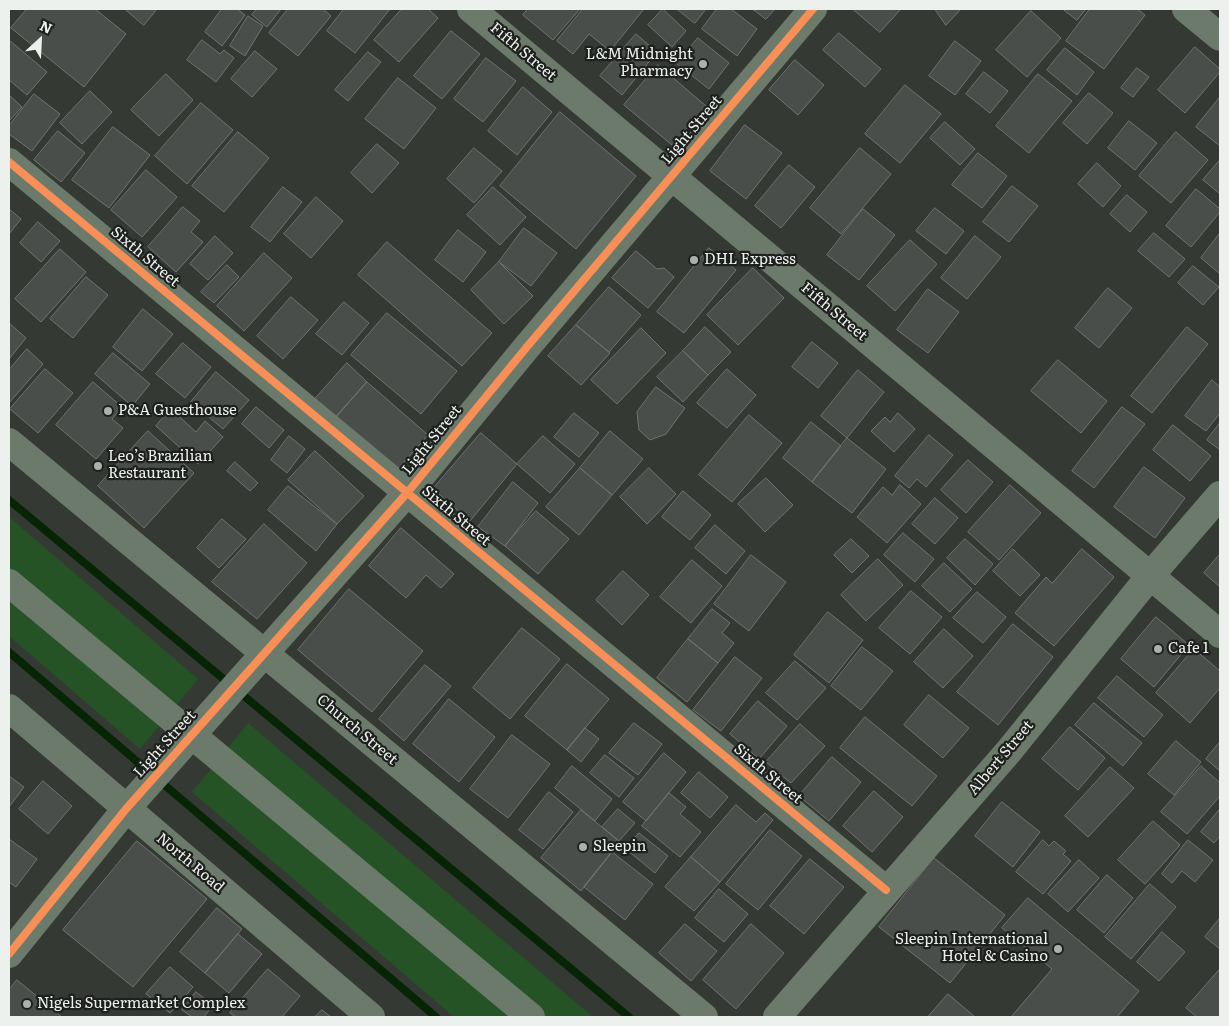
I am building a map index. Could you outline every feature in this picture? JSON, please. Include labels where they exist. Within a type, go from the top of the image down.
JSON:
[{"type":"street","name":"Fifth Street","points":[[471,9],[1220,634]]},
{"type":"street","name":"Light Street","points":[[9,954],[126,809],[407,493],[813,9]]},
{"type":"street","points":[[1186,9],[1220,37]]},
{"type":"street","name":"Sixth Street","points":[[9,162],[886,890]]},
{"type":"street","name":"Church Street","points":[[9,442],[704,1017]]},
{"type":"street","name":"Albert Street","points":[[777,1017],[1008,751],[1150,576],[1220,494]]},
{"type":"street","points":[[9,583],[532,1017]]},
{"type":"street","name":"North Road","points":[[9,708],[371,1017]]},
{"type":"green space","points":[[9,517],[198,679],[140,749],[9,636]]},
{"type":"green space","points":[[248,723],[593,1017],[454,1017],[192,792]]},
{"type":"building","points":[[27,9],[95,9],[126,34],[84,87],[11,28]]},
{"type":"building","points":[[125,9],[157,9],[144,25]]},
{"type":"building","points":[[222,9],[237,9],[245,15],[222,46],[205,32]]},
{"type":"building","points":[[257,9],[281,9],[267,27],[252,15]]},
{"type":"building","points":[[288,9],[323,9],[331,16],[298,56],[269,33]]},
{"type":"building","points":[[344,9],[390,9],[355,53],[327,31]]},
{"type":"building","points":[[402,9],[428,9],[438,18],[399,62],[374,40]]},
{"type":"building","points":[[528,9],[580,9],[553,40],[523,15]]},
{"type":"building","points":[[583,9],[644,9],[610,51],[589,34],[573,54],[557,41]]},
{"type":"building","points":[[663,9],[686,31],[672,47],[648,25]]},
{"type":"building","points":[[677,9],[706,9],[695,23]]},
{"type":"building","points":[[717,9],[731,9],[757,29],[737,56],[702,29]]},
{"type":"building","points":[[753,9],[775,9],[766,19]]},
{"type":"building","points":[[853,9],[901,9],[880,32]]},
{"type":"building","points":[[935,9],[961,9],[946,25]]},
{"type":"building","points":[[1063,9],[1086,9],[1077,20]]},
{"type":"building","points":[[1090,9],[1137,9],[1145,15],[1104,69],[1066,41]]},
{"type":"building","points":[[1031,11],[1061,38],[1027,77],[996,50]]},
{"type":"building","points":[[248,16],[263,26],[245,56],[230,46]]},
{"type":"building","points":[[451,31],[480,54],[442,99],[414,76]]},
{"type":"building","points":[[839,33],[881,69],[865,87],[823,50]]},
{"type":"building","points":[[636,34],[657,52],[622,95],[600,76]]},
{"type":"building","name":"L&M Midnight Pharmacy","points":[[698,38],[729,63],[709,89],[677,64]]},
{"type":"building","points":[[9,40],[47,72],[27,95],[9,80]]},
{"type":"building","points":[[202,40],[220,54],[224,50],[234,58],[216,82],[187,60]]},
{"type":"building","points":[[955,41],[981,61],[955,95],[929,76]]},
{"type":"building","points":[[1195,47],[1220,69],[1220,72],[1185,113],[1158,90]]},
{"type":"building","points":[[1065,48],[1094,72],[1077,95],[1047,70]]},
{"type":"building","points":[[255,51],[277,69],[252,97],[231,79]]},
{"type":"building","points":[[368,52],[381,62],[348,101],[335,90]]},
{"type":"building","points":[[486,58],[516,81],[483,122],[454,99]]},
{"type":"building","points":[[795,60],[824,85],[798,115],[769,90]]},
{"type":"building","points":[[658,65],[706,106],[672,145],[624,105]]},
{"type":"building","points":[[1137,68],[1149,77],[1133,97],[1121,88]]},
{"type":"building","points":[[984,72],[1008,91],[990,113],[966,94]]},
{"type":"building","points":[[166,74],[193,100],[159,136],[131,110]]},
{"type":"building","points":[[1038,74],[1072,101],[1029,153],[996,126]]},
{"type":"building","points":[[398,78],[436,108],[404,149],[365,119]]},
{"type":"building","points":[[905,85],[941,114],[900,163],[865,134]]},
{"type":"building","points":[[523,87],[552,112],[517,155],[488,131]]},
{"type":"building","points":[[90,91],[112,112],[82,144],[60,123]]},
{"type":"building","points":[[1089,93],[1113,113],[1087,144],[1063,123]]},
{"type":"building","points":[[34,94],[60,114],[32,151],[9,134],[9,126]]},
{"type":"building","points":[[9,95],[22,107],[9,121]]},
{"type":"building","points":[[1220,97],[1220,146],[1196,127]]},
{"type":"building","points":[[201,103],[233,130],[187,184],[155,156]]},
{"type":"building","points":[[560,112],[636,176],[576,249],[500,186]]},
{"type":"building","points":[[1129,121],[1157,143],[1135,170],[1108,148]]},
{"type":"building","points":[[945,122],[975,149],[960,165],[930,138]]},
{"type":"building","points":[[745,125],[782,153],[746,199],[710,171]]},
{"type":"building","points":[[113,127],[150,155],[109,208],[72,180]]},
{"type":"building","points":[[58,131],[85,153],[61,182],[34,160]]},
{"type":"building","points":[[238,132],[269,158],[224,212],[192,186]]},
{"type":"building","points":[[1176,132],[1208,160],[1171,203],[1139,176]]},
{"type":"building","points":[[377,144],[399,163],[372,193],[351,173]]},
{"type":"building","points":[[474,148],[502,171],[474,203],[447,179]]},
{"type":"building","points":[[860,148],[891,174],[841,234],[810,208]]},
{"type":"building","points":[[978,153],[1007,176],[982,208],[952,185]]},
{"type":"building","points":[[1220,160],[1220,194],[1203,180]]},
{"type":"building","points":[[1097,163],[1121,186],[1103,207],[1078,184]]},
{"type":"building","points":[[789,165],[815,187],[781,228],[755,206]]},
{"type":"building","points":[[146,170],[177,197],[142,237],[111,210]]},
{"type":"building","points":[[1012,186],[1038,206],[1009,242],[983,222]]},
{"type":"building","points":[[283,187],[302,202],[270,242],[251,227]]},
{"type":"building","points":[[493,187],[526,217],[500,245],[467,215]]},
{"type":"building","points":[[1196,189],[1220,209],[1220,212],[1191,247],[1166,226]]},
{"type":"building","points":[[1127,195],[1147,212],[1130,232],[1110,214]]},
{"type":"building","points":[[316,197],[343,221],[311,258],[284,234]]},
{"type":"building","points":[[183,207],[200,221],[191,232],[203,242],[176,272],[148,247]]},
{"type":"building","points":[[935,208],[964,231],[946,254],[916,231]]},
{"type":"building","points":[[9,209],[21,219],[9,234]]},
{"type":"building","points":[[863,209],[895,235],[859,280],[827,255]]},
{"type":"building","points":[[38,222],[60,241],[41,262],[20,243]]},
{"type":"building","points":[[524,228],[557,253],[531,286],[499,262]]},
{"type":"building","points":[[458,230],[486,252],[463,282],[435,260]]},
{"type":"building","points":[[1154,233],[1185,259],[1169,277],[1138,251]]},
{"type":"building","points":[[1220,233],[1220,274],[1201,258]]},
{"type":"building","points":[[215,236],[233,253],[208,280],[190,264]]},
{"type":"building","points":[[975,236],[1001,257],[967,299],[941,278]]},
{"type":"building","points":[[910,240],[937,264],[895,311],[867,286]]},
{"type":"building","points":[[387,242],[492,333],[462,366],[358,275]]},
{"type":"building","points":[[709,248],[736,270],[684,333],[657,312]]},
{"type":"building","points":[[60,249],[86,272],[41,322],[15,299]]},
{"type":"building","points":[[636,251],[657,269],[664,268],[674,277],[648,308],[612,278]]},
{"type":"building","points":[[264,253],[292,278],[244,331],[217,306]]},
{"type":"building","points":[[499,262],[533,296],[504,324],[471,290]]},
{"type":"building","points":[[227,265],[239,277],[214,303],[201,292]]},
{"type":"building","points":[[1193,266],[1219,287],[1203,305],[1178,283]]},
{"type":"building","points":[[753,268],[784,298],[738,345],[707,315]]},
{"type":"building","points":[[86,277],[108,295],[73,338],[50,319]]},
{"type":"building","points":[[609,287],[641,315],[609,352],[576,325]]},
{"type":"building","points":[[1108,288],[1132,308],[1099,348],[1075,328]]},
{"type":"building","points":[[928,289],[959,312],[928,353],[897,330]]},
{"type":"building","points":[[291,297],[318,320],[283,359],[257,336]]},
{"type":"building","points":[[344,302],[369,323],[342,355],[316,334]]},
{"type":"building","points":[[143,309],[173,334],[142,371],[113,347]]},
{"type":"building","points":[[387,313],[457,371],[421,414],[351,355]]},
{"type":"building","points":[[9,323],[26,338],[9,359]]},
{"type":"building","points":[[576,325],[610,353],[581,385],[548,356]]},
{"type":"building","points":[[705,327],[731,352],[708,375],[683,351]]},
{"type":"building","points":[[1187,327],[1208,344],[1152,413],[1131,396]]},
{"type":"building","points":[[641,328],[666,353],[617,404],[591,380]]},
{"type":"building","points":[[812,342],[838,363],[818,388],[792,367]]},
{"type":"building","points":[[183,343],[211,367],[185,398],[156,374]]},
{"type":"building","points":[[27,349],[43,364],[9,403],[9,370]]},
{"type":"building","points":[[683,351],[708,375],[683,402],[657,377]]},
{"type":"building","points":[[113,353],[150,384],[132,406],[95,374]]},
{"type":"building","points":[[1058,360],[1107,401],[1081,433],[1031,391]]},
{"type":"building","points":[[347,363],[367,382],[336,417],[315,399]]},
{"type":"building","points":[[45,369],[73,393],[38,433],[10,409]]},
{"type":"building","points":[[727,369],[756,395],[727,428],[697,403]]},
{"type":"building","points":[[858,370],[884,392],[847,438],[821,416]]},
{"type":"building","points":[[216,372],[249,400],[223,429],[191,402]]},
{"type":"building","points":[[1212,380],[1220,387],[1220,413],[1206,431],[1185,416]]},
{"type":"building","points":[[93,382],[122,407],[112,419],[123,428],[96,459],[56,425]]},
{"type":"building","points":[[367,382],[428,435],[397,470],[336,417]]},
{"type":"building","points":[[656,387],[685,408],[666,434],[650,440],[639,430],[637,412]]},
{"type":"building","points":[[256,407],[284,430],[269,448],[242,424]]},
{"type":"building","points":[[1122,407],[1145,424],[1094,488],[1072,471]]},
{"type":"building","points":[[171,409],[196,432],[205,421],[223,437],[198,464],[156,426]]},
{"type":"building","points":[[574,413],[599,433],[579,457],[554,437]]},
{"type":"building","points":[[898,413],[915,429],[894,452],[871,431],[885,417],[890,422]]},
{"type":"building","points":[[749,415],[782,443],[732,502],[699,475]]},
{"type":"building","points":[[811,422],[841,446],[812,482],[783,458]]},
{"type":"building","points":[[1220,423],[1220,450],[1207,440]]},
{"type":"building","points":[[1173,425],[1211,456],[1190,481],[1153,450]]},
{"type":"building","points":[[148,431],[194,473],[144,528],[98,486]]},
{"type":"building","points":[[610,431],[643,459],[612,495],[580,468]]},
{"type":"building","points":[[481,433],[517,464],[470,521],[433,489]]},
{"type":"building","points":[[929,435],[953,455],[926,487],[917,479],[909,488],[895,476]]},
{"type":"building","points":[[289,436],[305,449],[287,473],[271,460]]},
{"type":"building","points":[[543,436],[575,464],[550,493],[517,464]]},
{"type":"building","points":[[847,438],[886,469],[852,513],[812,482]]},
{"type":"building","points":[[315,451],[364,496],[337,524],[288,480]]},
{"type":"building","points":[[968,460],[993,482],[966,513],[941,490]]},
{"type":"building","points":[[235,462],[258,483],[250,491],[227,471]]},
{"type":"building","points":[[1144,467],[1185,498],[1155,538],[1114,507]]},
{"type":"building","points":[[580,468],[612,495],[579,535],[546,507]]},
{"type":"building","points":[[649,468],[676,494],[647,524],[620,497]]},
{"type":"building","points":[[766,478],[793,505],[765,532],[738,504]]},
{"type":"building","points":[[513,482],[538,503],[505,546],[478,527]]},
{"type":"building","points":[[900,485],[921,504],[887,543],[857,517],[883,487],[892,495]]},
{"type":"building","points":[[1010,485],[1041,513],[999,560],[968,532]]},
{"type":"building","points":[[288,486],[337,524],[316,551],[268,510]]},
{"type":"building","points":[[683,491],[711,515],[690,540],[662,517]]},
{"type":"building","points":[[935,498],[958,518],[935,544],[912,524]]},
{"type":"building","points":[[536,511],[569,539],[538,574],[505,546]]},
{"type":"building","points":[[222,519],[246,539],[219,568],[197,548]]},
{"type":"building","points":[[264,524],[307,563],[257,619],[212,582]]},
{"type":"building","points":[[715,525],[745,551],[726,574],[695,548]]},
{"type":"building","points":[[401,528],[454,574],[441,588],[426,575],[406,598],[369,566]]},
{"type":"building","points":[[903,533],[934,559],[915,582],[884,555]]},
{"type":"building","points":[[851,539],[869,556],[852,573],[834,555]]},
{"type":"building","points":[[965,539],[993,564],[975,585],[947,558]]},
{"type":"building","points":[[1013,549],[1040,575],[1020,596],[993,571]]},
{"type":"building","points":[[1082,549],[1114,577],[1054,646],[1015,613],[1046,577],[1052,583]]},
{"type":"building","points":[[1220,554],[1220,587],[1204,573]]},
{"type":"building","points":[[751,555],[786,582],[749,631],[714,604]]},
{"type":"building","points":[[878,559],[903,585],[866,621],[841,595]]},
{"type":"building","points":[[692,560],[722,586],[691,623],[660,597]]},
{"type":"building","points":[[944,563],[972,589],[950,612],[922,586]]},
{"type":"building","points":[[623,571],[649,595],[622,625],[596,600]]},
{"type":"building","points":[[349,589],[423,651],[372,712],[298,650]]},
{"type":"building","points":[[911,591],[942,617],[910,654],[879,628]]},
{"type":"building","points":[[977,592],[1006,617],[983,643],[953,618]]},
{"type":"building","points":[[712,609],[730,623],[722,633],[734,643],[718,663],[688,639]]},
{"type":"building","points":[[828,612],[863,640],[829,683],[794,655]]},
{"type":"building","points":[[1156,617],[1189,645],[1154,687],[1121,659]]},
{"type":"building","points":[[1013,624],[1053,657],[998,725],[957,692]]},
{"type":"building","points":[[522,628],[560,659],[510,719],[473,688]]},
{"type":"building","points":[[944,629],[973,656],[943,688],[914,662]]},
{"type":"building","points":[[688,639],[718,663],[687,702],[657,678]]},
{"type":"building","points":[[862,647],[893,671],[861,710],[831,686]]},
{"type":"building","points":[[1194,649],[1220,671],[1220,688],[1190,723],[1156,693]]},
{"type":"building","points":[[735,657],[762,678],[721,731],[693,710]]},
{"type":"building","points":[[795,661],[826,688],[797,720],[766,693]]},
{"type":"building","points":[[567,664],[609,699],[567,750],[525,716]]},
{"type":"building","points":[[425,665],[451,686],[404,741],[379,719]]},
{"type":"building","points":[[1117,676],[1163,715],[1144,737],[1098,698]]},
{"type":"building","points":[[929,695],[969,728],[943,758],[904,725]]},
{"type":"building","points":[[449,699],[495,737],[459,782],[413,744]]},
{"type":"building","points":[[758,701],[787,726],[759,759],[730,734]]},
{"type":"building","points":[[1094,703],[1142,743],[1123,766],[1075,725]]},
{"type":"building","points":[[865,717],[937,776],[912,806],[840,748]]},
{"type":"building","points":[[634,723],[662,744],[638,775],[609,753]]},
{"type":"building","points":[[800,724],[825,746],[791,783],[766,762]]},
{"type":"building","points":[[1070,727],[1105,758],[1078,790],[1042,759]]},
{"type":"building","points":[[585,728],[599,739],[581,762],[567,750]]},
{"type":"building","points":[[512,735],[550,764],[508,818],[470,789]]},
{"type":"building","points":[[1176,741],[1201,762],[1174,795],[1148,774]]},
{"type":"building","points":[[1220,742],[1220,771],[1206,759]]},
{"type":"building","points":[[664,753],[686,772],[646,821],[623,802]]},
{"type":"building","points":[[605,755],[634,778],[619,797],[590,773]]},
{"type":"building","points":[[832,757],[861,782],[829,821],[799,796]]},
{"type":"building","points":[[572,766],[612,799],[595,821],[555,788]]},
{"type":"building","points":[[1201,766],[1220,783],[1220,796],[1187,834],[1161,812]]},
{"type":"building","points":[[1110,767],[1134,788],[1088,837],[1065,816]]},
{"type":"building","points":[[699,772],[728,797],[710,818],[681,793]]},
{"type":"building","points":[[9,776],[24,787],[9,807]]},
{"type":"building","points":[[43,781],[72,806],[48,834],[19,809]]},
{"type":"building","points":[[874,791],[903,817],[872,852],[843,826]]},
{"type":"building","points":[[549,792],[573,812],[543,849],[519,830]]},
{"type":"building","points":[[669,793],[686,807],[680,814],[701,832],[680,857],[642,826]]},
{"type":"building","points":[[1002,802],[1040,832],[1013,867],[975,836]]},
{"type":"building","points":[[736,805],[756,822],[765,813],[773,820],[720,882],[691,857]]},
{"type":"building","points":[[618,809],[635,823],[619,841],[602,827]]},
{"type":"building","points":[[1220,809],[1220,836],[1214,843],[1201,832]]},
{"type":"building","name":"Sleepin","points":[[581,810],[620,842],[581,891],[541,858]]},
{"type":"building","points":[[1153,821],[1180,845],[1145,884],[1118,860]]},
{"type":"building","points":[[770,830],[802,856],[758,910],[726,884]]},
{"type":"building","points":[[639,833],[668,856],[655,873],[626,849]]},
{"type":"building","points":[[9,839],[37,859],[16,887],[9,882]]},
{"type":"building","points":[[1043,840],[1049,846],[1054,841],[1066,851],[1063,854],[1071,861],[1043,894],[1016,872]]},
{"type":"building","points":[[1188,840],[1213,860],[1195,882],[1182,871],[1172,883],[1162,874]]},
{"type":"building","points":[[137,841],[207,899],[133,987],[63,930]]},
{"type":"building","points":[[612,852],[653,884],[625,920],[584,887]]},
{"type":"building","points":[[691,857],[720,882],[694,911],[665,887]]},
{"type":"building","name":"Sleepin International Hotel & Casino","points":[[934,858],[1005,915],[950,983],[879,927]]},
{"type":"building","points":[[810,859],[844,887],[804,934],[770,906]]},
{"type":"building","points":[[1079,860],[1099,878],[1068,912],[1048,894]]},
{"type":"building","points":[[1107,875],[1133,898],[1104,933],[1077,910]]},
{"type":"building","points":[[1150,884],[1176,907],[1131,959],[1105,937]]},
{"type":"building","points":[[719,889],[748,914],[724,942],[695,918]]},
{"type":"building","name":"Sleepin International Hotel & Casino","points":[[1028,898],[1139,991],[1117,1017],[1011,1017],[1052,969],[1002,928]]},
{"type":"building","points":[[217,908],[242,929],[205,973],[180,952]]},
{"type":"building","points":[[1220,918],[1220,949],[1205,937]]},
{"type":"building","points":[[685,924],[717,951],[691,981],[659,953]]},
{"type":"building","points":[[751,924],[784,953],[736,1009],[703,980]]},
{"type":"building","points":[[1162,932],[1185,952],[1159,981],[1137,962]]},
{"type":"building","points":[[238,934],[262,954],[229,993],[205,973]]},
{"type":"building","points":[[170,967],[193,987],[170,1013],[146,994]]},
{"type":"building","points":[[268,969],[300,996],[282,1017],[236,1017],[230,1013]]},
{"type":"building","points":[[1220,969],[1220,1017],[1197,1017],[1186,1008]]},
{"type":"building","name":"Nigels Supermarket Complex","points":[[17,980],[62,1017],[9,1017],[9,990]]},
{"type":"building","points":[[196,992],[213,1005],[204,1017],[192,1017],[182,1010]]},
{"type":"building","name":"Sleepin International Hotel & Casino","points":[[948,994],[975,1017],[928,1017]]},
{"type":"building","points":[[322,1010],[331,1017],[315,1017]]},
{"type":"waterway","points":[[9,500],[629,1017]]},
{"type":"waterway","points":[[9,652],[436,1017]]},
{"type":"cycle path","points":[[9,954],[126,809],[407,493],[526,348],[813,9]]},
{"type":"cycle path","points":[[9,162],[886,890]]},
{"type":"place","name":"L&M Midnight Pharmacy","points":[[703,64]]},
{"type":"place","name":"DHL Express","points":[[694,260]]},
{"type":"place","name":"P&A Guesthouse","points":[[108,411]]},
{"type":"place","name":"Leo’s Brazilian Restaurant","points":[[98,466]]},
{"type":"place","name":"Cafe 1","points":[[1158,649]]},
{"type":"place","name":"Sleepin","points":[[583,847]]},
{"type":"place","name":"Sleepin International Hotel & Casino","points":[[1058,949]]},
{"type":"place","name":"Nigels Supermarket Complex","points":[[27,1004]]}]
